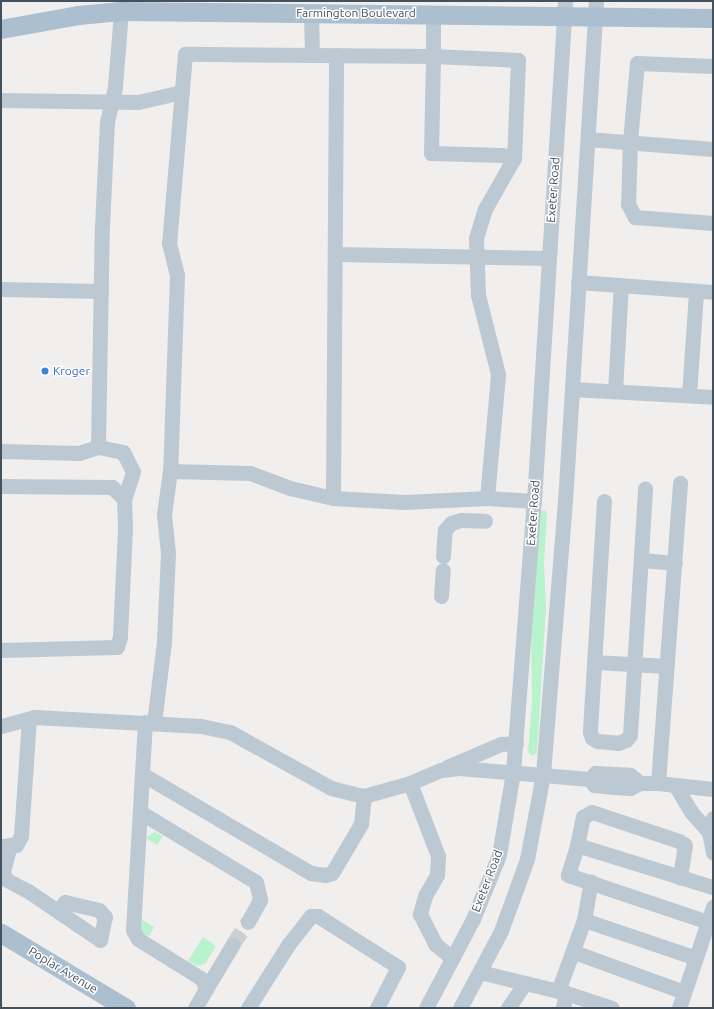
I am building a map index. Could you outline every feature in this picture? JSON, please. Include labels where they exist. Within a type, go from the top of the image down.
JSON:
[{"type":"main road","points":[[6,28],[63,5],[103,1]]},
{"type":"main road","points":[[211,1],[269,13]]},
{"type":"main road","name":"Farmington Boulevard","points":[[6,28],[121,6],[269,13],[315,9],[433,14],[564,9],[713,18]]},
{"type":"main road","name":"Poplar Avenue","points":[[1,933],[126,1008]]},
{"type":"street","points":[[98,447],[101,291],[108,122],[115,86],[121,6]]},
{"type":"street","points":[[312,55],[315,9]]},
{"type":"street","name":"Exeter Road","points":[[426,1008],[473,919],[499,855],[513,772],[534,501],[564,9]]},
{"type":"street","points":[[460,1008],[501,931],[527,859],[543,774],[572,389],[596,10]]},
{"type":"street","points":[[433,14],[431,153],[502,155],[514,158]]},
{"type":"street","points":[[206,989],[202,978],[138,939],[134,934],[132,922],[142,774],[164,641],[168,553],[164,514],[170,471],[177,275],[169,243],[185,54],[433,56],[518,60],[514,158],[479,222],[476,257],[478,295],[498,374],[487,498]]},
{"type":"street","points":[[333,498],[336,254],[336,55]]},
{"type":"street","points":[[713,66],[637,63],[630,142],[628,204],[635,217],[713,223]]},
{"type":"street","points":[[1,100],[138,102],[182,92]]},
{"type":"street","points":[[588,139],[713,149]]},
{"type":"street","points":[[336,254],[548,258]]},
{"type":"street","points":[[578,282],[713,292]]},
{"type":"street","points":[[615,391],[621,285]]},
{"type":"street","points":[[1,289],[101,291]]},
{"type":"street","points":[[690,396],[696,291]]},
{"type":"street","points":[[572,389],[713,397]]},
{"type":"street","points":[[1,451],[79,452],[98,447],[123,452],[133,472],[124,499],[126,529],[120,637],[117,647],[1,650]]},
{"type":"street","points":[[170,471],[250,473],[290,488],[333,498],[404,502],[487,498],[534,501]]},
{"type":"street","points":[[658,783],[680,483]]},
{"type":"street","points":[[1,486],[112,487],[124,499]]},
{"type":"street","points":[[604,501],[590,732],[592,738],[598,741],[618,743],[626,740],[630,735],[642,560],[645,488]]},
{"type":"street","points":[[441,596],[445,530],[451,523],[461,520],[485,521]]},
{"type":"street","points":[[642,560],[675,563]]},
{"type":"street","points":[[594,662],[667,666]]},
{"type":"street","points":[[29,719],[21,836],[16,845],[5,846],[3,871],[5,879],[58,911]]},
{"type":"street","points":[[1,726],[29,719],[200,726],[230,732],[331,788],[364,796],[410,783],[502,744],[516,743]]},
{"type":"street","points":[[441,770],[459,768],[590,779],[595,772],[630,775],[640,783],[675,785],[713,792]]},
{"type":"street","points":[[142,774],[311,873],[325,875],[332,873],[361,824],[364,796]]},
{"type":"street","points":[[410,783],[438,856],[437,875],[425,896],[420,914],[435,944],[452,958]]},
{"type":"street","points":[[675,785],[691,812],[711,825],[713,853]]},
{"type":"street","points":[[140,812],[256,882],[260,900],[248,922]]},
{"type":"street","points":[[680,878],[685,845],[679,841],[592,812],[582,817],[577,845],[568,875],[708,922]]},
{"type":"street","points":[[577,845],[713,887]]},
{"type":"street","points":[[563,1008],[562,992],[584,920],[591,882]]},
{"type":"street","points":[[679,1008],[713,907]]},
{"type":"street","points":[[248,1008],[288,945],[311,916],[318,916],[398,967],[377,1008]]},
{"type":"street","points":[[584,920],[696,958]]},
{"type":"street","points":[[195,1008],[234,944]]},
{"type":"street","points":[[574,952],[684,992]]},
{"type":"street","points":[[480,972],[524,984],[562,992],[612,1008]]},
{"type":"street","points":[[508,1008],[524,984]]},
{"type":"green space","points":[[545,510],[547,513],[544,564],[546,608],[537,753],[532,756],[528,752],[532,702],[531,623],[541,511]]},
{"type":"green space","points":[[154,832],[163,836],[157,845],[146,838]]},
{"type":"green space","points":[[141,919],[154,927],[149,936],[143,934],[140,928]]},
{"type":"green space","points":[[203,937],[216,946],[205,964],[197,966],[188,961]]},
{"type":"tunnel","points":[[233,944],[248,922]]},
{"type":"place","name":"Kroger","points":[[45,371]]}]
